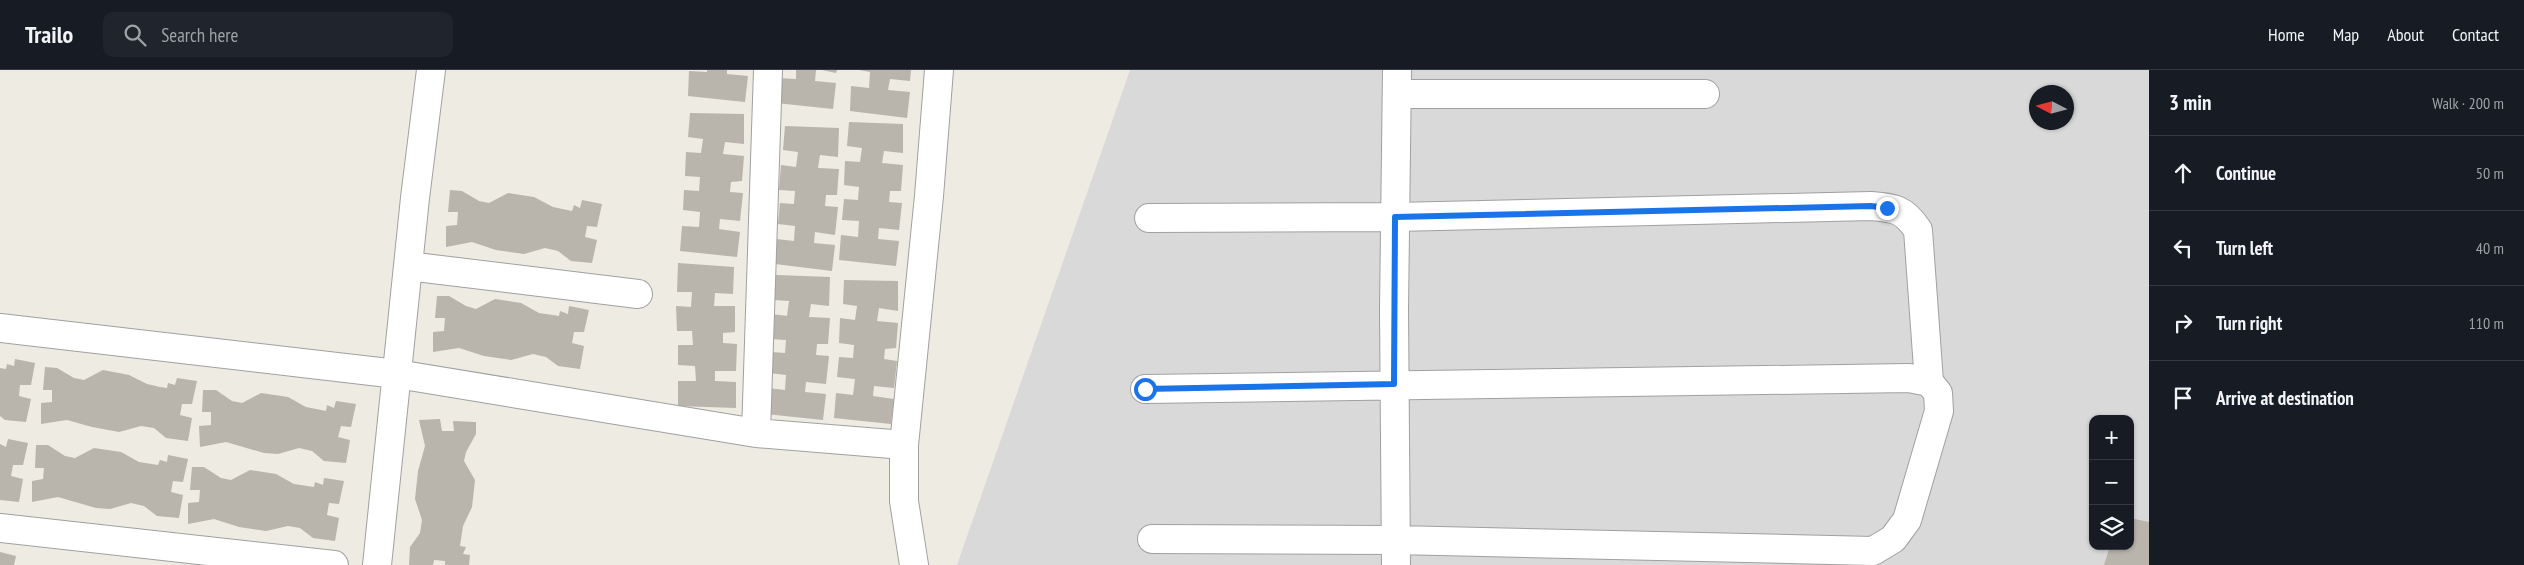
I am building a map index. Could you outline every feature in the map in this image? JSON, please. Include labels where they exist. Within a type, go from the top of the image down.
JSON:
[{"type":"street","points":[[377,565],[408,266],[431,70]]},
{"type":"street","points":[[756,433],[768,70]]},
{"type":"street","points":[[914,565],[904,501],[904,445],[929,196],[939,70]]},
{"type":"street","points":[[1396,553],[1394,384],[1397,82],[1705,94]]},
{"type":"street","points":[[1149,218],[1395,217],[1871,206],[1887,208],[1908,214],[1918,230],[1929,382],[1938,393],[1938,412],[1907,520],[1893,539],[1873,551],[1396,553],[1152,539]]},
{"type":"street","points":[[408,266],[638,294]]},
{"type":"street","points":[[0,328],[397,374],[756,433],[904,445]]},
{"type":"street","points":[[1145,389],[1909,378],[1929,382]]},
{"type":"street","points":[[0,528],[334,565]]},
{"type":"shaded area","points":[[1130,70],[2149,70],[2149,565],[957,565]]},
{"type":"building","points":[[707,70],[727,70],[727,74],[748,76],[745,102],[688,96],[689,71],[707,72]]},
{"type":"building","points":[[796,70],[816,70],[815,81],[836,83],[833,109],[776,103],[778,78],[796,79]]},
{"type":"building","points":[[822,70],[837,70],[836,73]]},
{"type":"building","points":[[859,70],[911,70],[910,81],[890,79],[888,90],[910,92],[907,118],[850,111],[851,86],[869,88],[870,72]]},
{"type":"building","points":[[690,113],[744,114],[744,144],[725,142],[723,154],[744,156],[742,181],[731,182],[730,192],[743,193],[740,221],[720,219],[719,229],[740,232],[737,257],[680,251],[682,226],[699,227],[700,212],[683,210],[684,190],[699,191],[700,177],[685,176],[686,152],[701,153],[703,139],[688,137]]},
{"type":"building","points":[[849,122],[903,124],[903,153],[884,151],[882,163],[903,165],[901,191],[890,191],[889,202],[902,203],[899,230],[879,228],[878,239],[899,241],[896,266],[839,260],[841,235],[858,237],[859,221],[842,220],[844,199],[858,200],[859,187],[844,185],[845,161],[860,162],[862,148],[847,146]]},
{"type":"building","points":[[785,126],[839,128],[838,157],[820,155],[818,168],[839,169],[837,195],[826,195],[825,206],[838,207],[835,235],[815,232],[814,243],[835,245],[832,271],[775,264],[776,239],[794,241],[795,226],[778,224],[780,203],[794,204],[795,191],[779,190],[781,165],[796,167],[798,152],[783,150]]},
{"type":"building","points":[[450,190],[462,191],[479,201],[489,203],[508,193],[534,197],[553,207],[572,211],[574,205],[580,208],[582,200],[602,204],[597,227],[587,226],[585,237],[597,240],[592,263],[571,261],[558,251],[545,248],[524,254],[496,250],[472,242],[446,247],[446,226],[457,225],[458,212],[448,212]]},
{"type":"building","points":[[678,263],[734,267],[733,294],[715,293],[714,306],[735,306],[735,332],[723,333],[723,343],[737,344],[736,371],[715,371],[715,381],[736,382],[736,408],[678,406],[678,381],[696,381],[695,366],[678,365],[678,345],[693,345],[692,331],[677,331],[676,306],[691,307],[692,292],[677,292]]},
{"type":"building","points":[[776,275],[830,277],[829,306],[811,304],[809,317],[830,318],[828,344],[817,344],[816,355],[829,356],[826,384],[806,382],[805,392],[826,394],[823,420],[766,414],[767,388],[785,390],[786,375],[769,373],[771,352],[785,353],[786,340],[770,339],[772,314],[787,316],[789,301],[774,300]]},
{"type":"building","points":[[844,280],[898,281],[898,311],[879,308],[877,321],[898,323],[896,348],[885,349],[884,359],[897,361],[894,388],[874,386],[873,396],[894,399],[891,424],[834,418],[836,393],[853,395],[855,379],[837,377],[839,357],[853,358],[854,345],[839,343],[840,318],[855,320],[857,306],[843,304]]},
{"type":"building","points":[[437,296],[449,296],[466,306],[476,309],[495,299],[521,303],[539,313],[559,316],[560,311],[568,314],[569,306],[589,310],[584,332],[574,332],[572,343],[584,346],[580,369],[558,366],[546,357],[533,354],[511,360],[484,356],[459,348],[433,352],[433,332],[444,331],[445,318],[435,318]]},
{"type":"building","points":[[15,359],[35,363],[31,385],[20,385],[19,396],[31,399],[26,422],[5,420],[0,416],[0,368],[6,369],[7,364],[14,366]]},
{"type":"building","points":[[45,367],[57,368],[74,378],[84,380],[103,370],[129,375],[147,384],[167,388],[168,383],[175,385],[177,378],[197,381],[192,404],[182,404],[180,415],[192,418],[188,441],[166,438],[154,428],[141,426],[119,432],[67,420],[41,424],[41,403],[52,402],[52,390],[43,390]]},
{"type":"building","points":[[203,390],[216,390],[232,401],[242,403],[261,393],[288,397],[306,407],[326,411],[327,405],[334,408],[336,401],[356,404],[351,427],[341,426],[338,437],[350,440],[346,463],[324,461],[312,451],[299,448],[278,454],[264,453],[226,442],[200,447],[199,426],[211,425],[211,412],[202,412]]},
{"type":"building","points":[[440,419],[442,431],[454,431],[453,421],[476,422],[476,434],[466,452],[464,461],[475,480],[472,507],[463,526],[460,546],[466,547],[463,554],[470,555],[469,565],[445,565],[445,561],[434,560],[433,565],[409,565],[410,547],[420,533],[422,520],[415,499],[418,471],[425,446],[419,420]]},
{"type":"building","points":[[8,439],[28,443],[23,465],[13,465],[11,476],[23,479],[19,502],[0,500],[0,444],[6,447]]},
{"type":"building","points":[[36,445],[48,445],[65,456],[75,458],[94,448],[121,452],[139,462],[158,465],[160,460],[167,462],[168,455],[188,459],[183,482],[173,481],[171,492],[183,495],[179,518],[157,516],[144,506],[131,503],[110,509],[96,508],[58,497],[32,502],[32,481],[43,479],[44,468],[35,468]]},
{"type":"building","points":[[192,467],[204,467],[221,478],[231,480],[250,470],[276,474],[294,484],[314,487],[315,482],[323,485],[324,478],[344,481],[339,504],[329,503],[327,515],[339,518],[335,541],[313,538],[300,528],[288,526],[266,531],[239,527],[214,519],[188,524],[188,503],[199,502],[200,490],[190,490]]},
{"type":"building","points":[[2134,519],[2149,522],[2149,565],[2104,565],[2109,550],[2134,550]]},
{"type":"building","points":[[0,552],[16,556],[14,565],[0,565]]},
{"type":"route","points":[[1145,389],[1394,384],[1395,217],[1871,206],[1887,208]]}]
